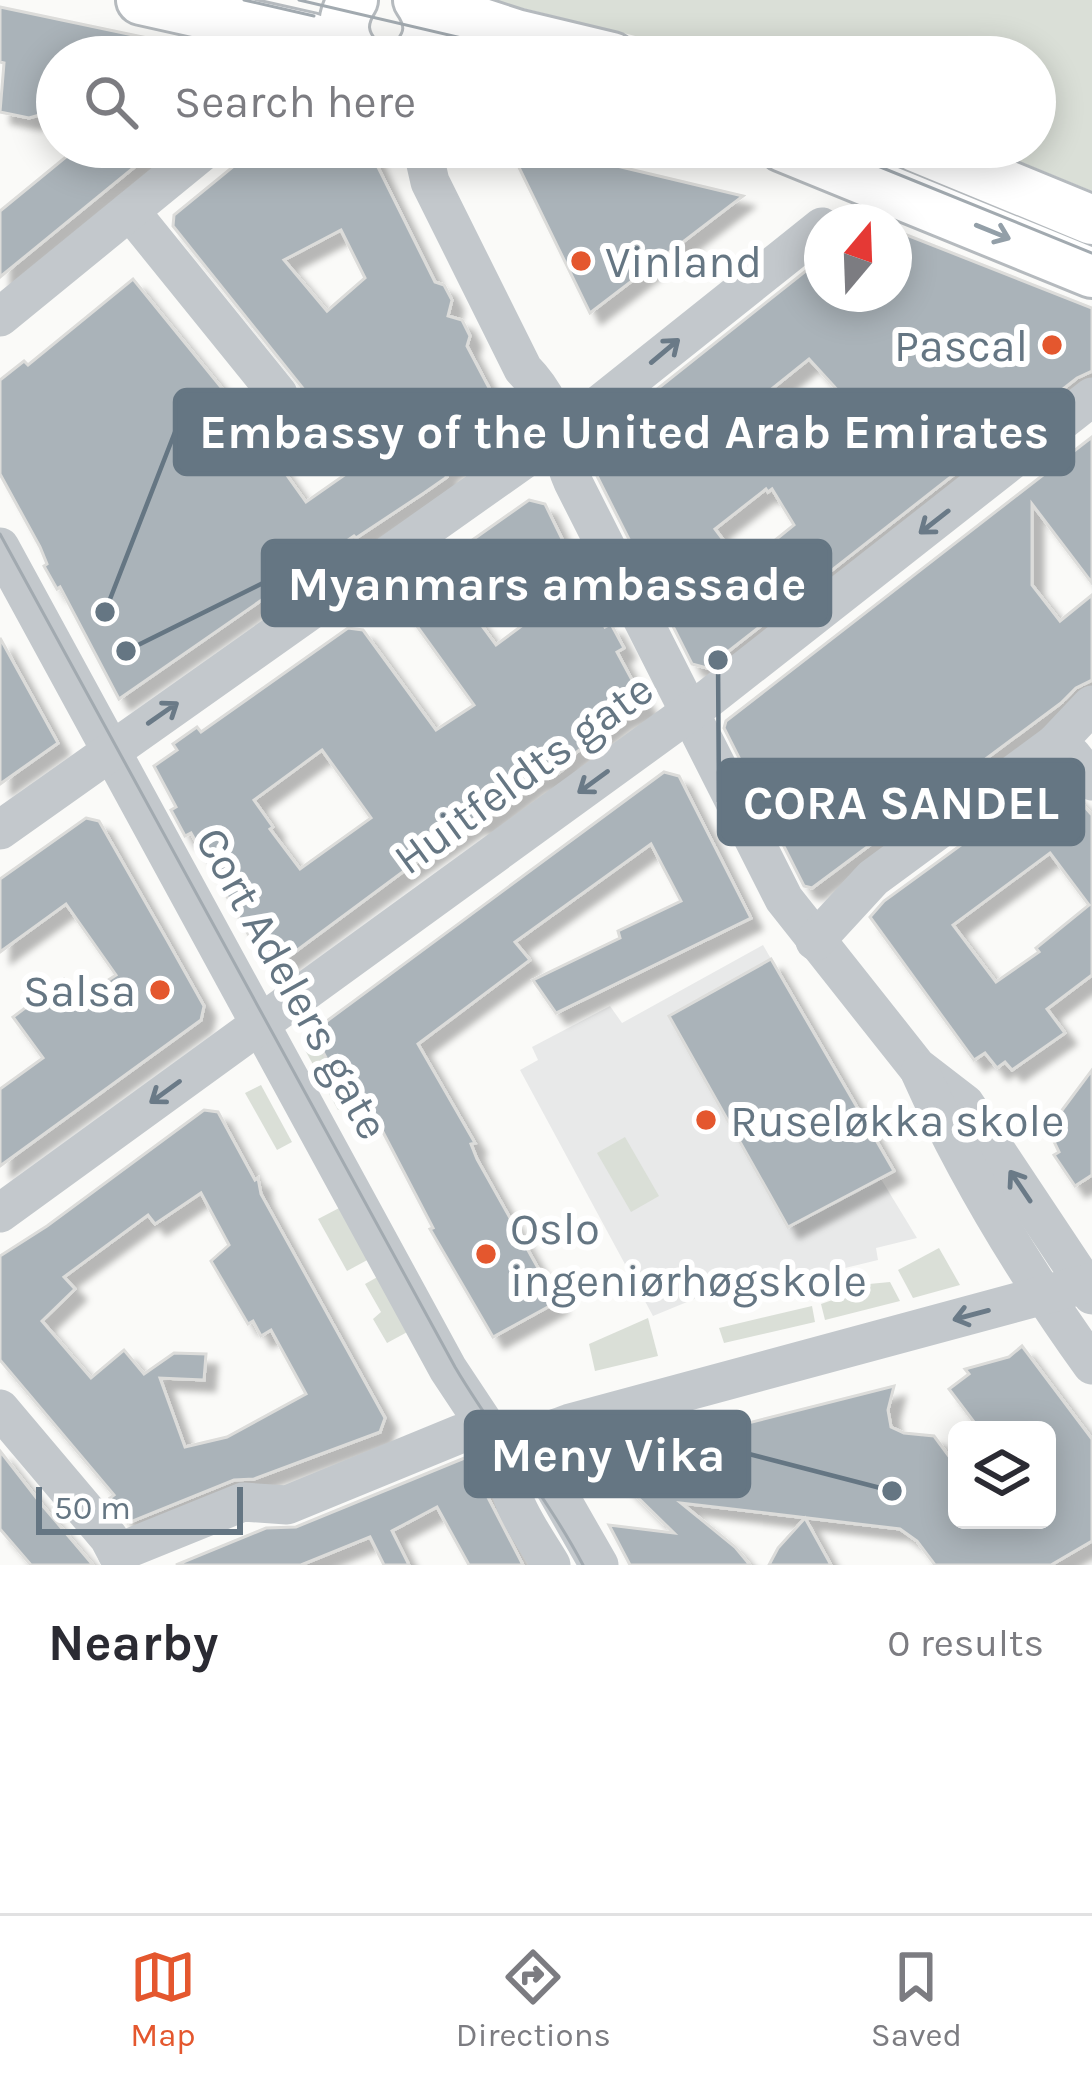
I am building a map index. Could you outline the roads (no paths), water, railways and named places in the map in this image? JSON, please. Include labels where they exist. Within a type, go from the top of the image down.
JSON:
[{"type":"main road","points":[[141,0],[301,36]]},
{"type":"main road","points":[[348,36],[344,23],[353,0]]},
{"type":"main road","points":[[420,1],[429,30],[426,36]]},
{"type":"main road","points":[[420,1],[524,36]]},
{"type":"main road","points":[[836,168],[1092,273]]},
{"type":"main road","points":[[966,168],[1092,220]]},
{"type":"street","points":[[0,317],[182,168]]},
{"type":"street","points":[[427,168],[523,369],[526,401],[536,420],[556,436],[573,482],[763,863],[815,941],[917,1067],[965,1103],[1089,1287],[1043,1295],[570,1424],[519,1451]]},
{"type":"street","points":[[845,204],[858,177]]},
{"type":"street","points":[[130,211],[278,394]]},
{"type":"street","points":[[0,830],[556,436],[804,241]]},
{"type":"street","name":"Huitfeldts gate","points":[[0,1213],[688,714],[1092,398]]},
{"type":"street","name":"Cort Adelers gate","points":[[0,547],[448,1370],[519,1451],[599,1565]]},
{"type":"street","points":[[815,941],[873,878],[1077,725]]},
{"type":"street","points":[[1077,725],[1072,756],[1092,781]]},
{"type":"street","points":[[917,1067],[942,1122],[1043,1295],[1092,1365]]},
{"type":"street","points":[[0,1409],[109,1538],[116,1559],[243,1502],[286,1505],[460,1434]]},
{"type":"street","name":"Cort Adelers gate","points":[[519,1451],[512,1493],[551,1565]]},
{"type":"tram line","points":[[244,0],[314,16]]},
{"type":"tram line","points":[[299,0],[453,36]]},
{"type":"tram line","points":[[883,168],[1092,253]]},
{"type":"tram line","points":[[0,534],[455,1367],[583,1565]]},
{"type":"place","name":"Vinland","points":[[581,261]]},
{"type":"place","name":"Pascal","points":[[1052,345]]},
{"type":"place","name":"Embassy of the United Arab Emirates","points":[[105,612]]},
{"type":"place","name":"Myanmars ambassade","points":[[126,651]]},
{"type":"place","name":"CORA SANDEL","points":[[718,660]]},
{"type":"place","name":"Salsa","points":[[160,990]]},
{"type":"place","name":"Ruseløkka skole","points":[[706,1120]]},
{"type":"place","name":"Oslo ingeniørhøgskole","points":[[486,1254]]},
{"type":"place","name":"Meny Vika","points":[[892,1491]]}]
